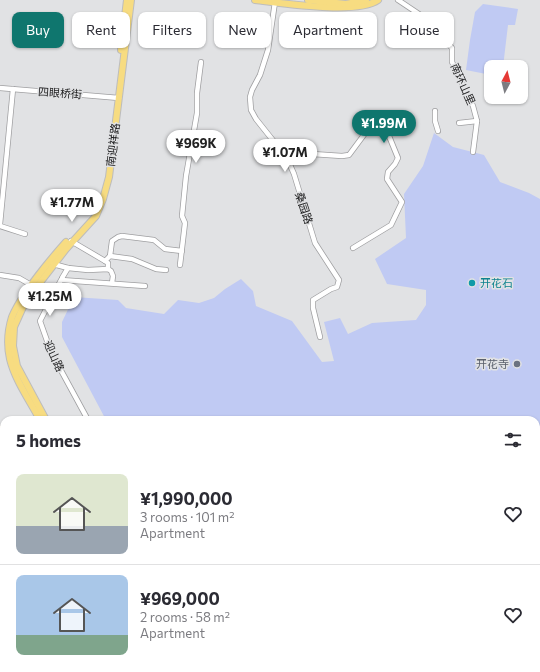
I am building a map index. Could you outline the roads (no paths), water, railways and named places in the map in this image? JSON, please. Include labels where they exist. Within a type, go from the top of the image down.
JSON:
[{"type":"main road","name":"南迎祥路","points":[[117,98],[127,0]]},
{"type":"main road","name":"南迎祥路","points":[[38,416],[10,360],[8,346],[10,326],[13,316],[34,286],[87,220],[99,199],[105,176],[131,0]]},
{"type":"main road","points":[[255,0],[345,8],[366,5],[378,0]]},
{"type":"main road","points":[[308,0],[346,2],[366,0]]},
{"type":"main road","name":"南迎祥路","points":[[44,416],[17,366],[13,346],[14,327],[17,318],[34,286],[70,241]]},
{"type":"street","name":"南环山里","points":[[398,0],[425,18],[452,48],[452,62],[473,106],[477,121]]},
{"type":"street","name":"桑园路","points":[[274,2],[268,50],[260,75],[252,90],[250,104],[251,110],[256,119],[287,158],[294,174],[315,243],[339,280],[337,287],[330,289],[313,300],[313,308],[320,337]]},
{"type":"street","points":[[180,265],[185,223],[182,216],[186,176],[196,113],[201,62]]},
{"type":"street","name":"四眼桥街","points":[[0,88],[117,98]]},
{"type":"street","points":[[13,89],[0,225],[25,234]]},
{"type":"street","points":[[435,111],[434,116],[438,131]]},
{"type":"street","points":[[283,152],[342,156],[349,155],[376,120],[382,119],[398,158],[388,172],[387,179],[402,202],[391,225],[353,248]]},
{"type":"street","points":[[459,123],[477,121],[473,152]]},
{"type":"street","points":[[105,261],[110,256],[112,241],[122,236],[154,240],[165,249],[182,251]]},
{"type":"street","points":[[70,241],[108,263],[108,269],[111,271],[113,276],[112,283]]},
{"type":"street","points":[[110,256],[132,259],[156,269],[166,270]]},
{"type":"street","points":[[53,264],[68,268],[88,270],[108,269]]},
{"type":"street","points":[[62,278],[68,268]]},
{"type":"street","points":[[0,275],[20,278],[34,286]]},
{"type":"street","name":"迎山路","points":[[86,416],[51,352],[40,321],[61,280],[145,286]]},
{"type":"place","name":"开花石","points":[[472,283]]},
{"type":"place","name":"开花寺","points":[[517,364]]}]
